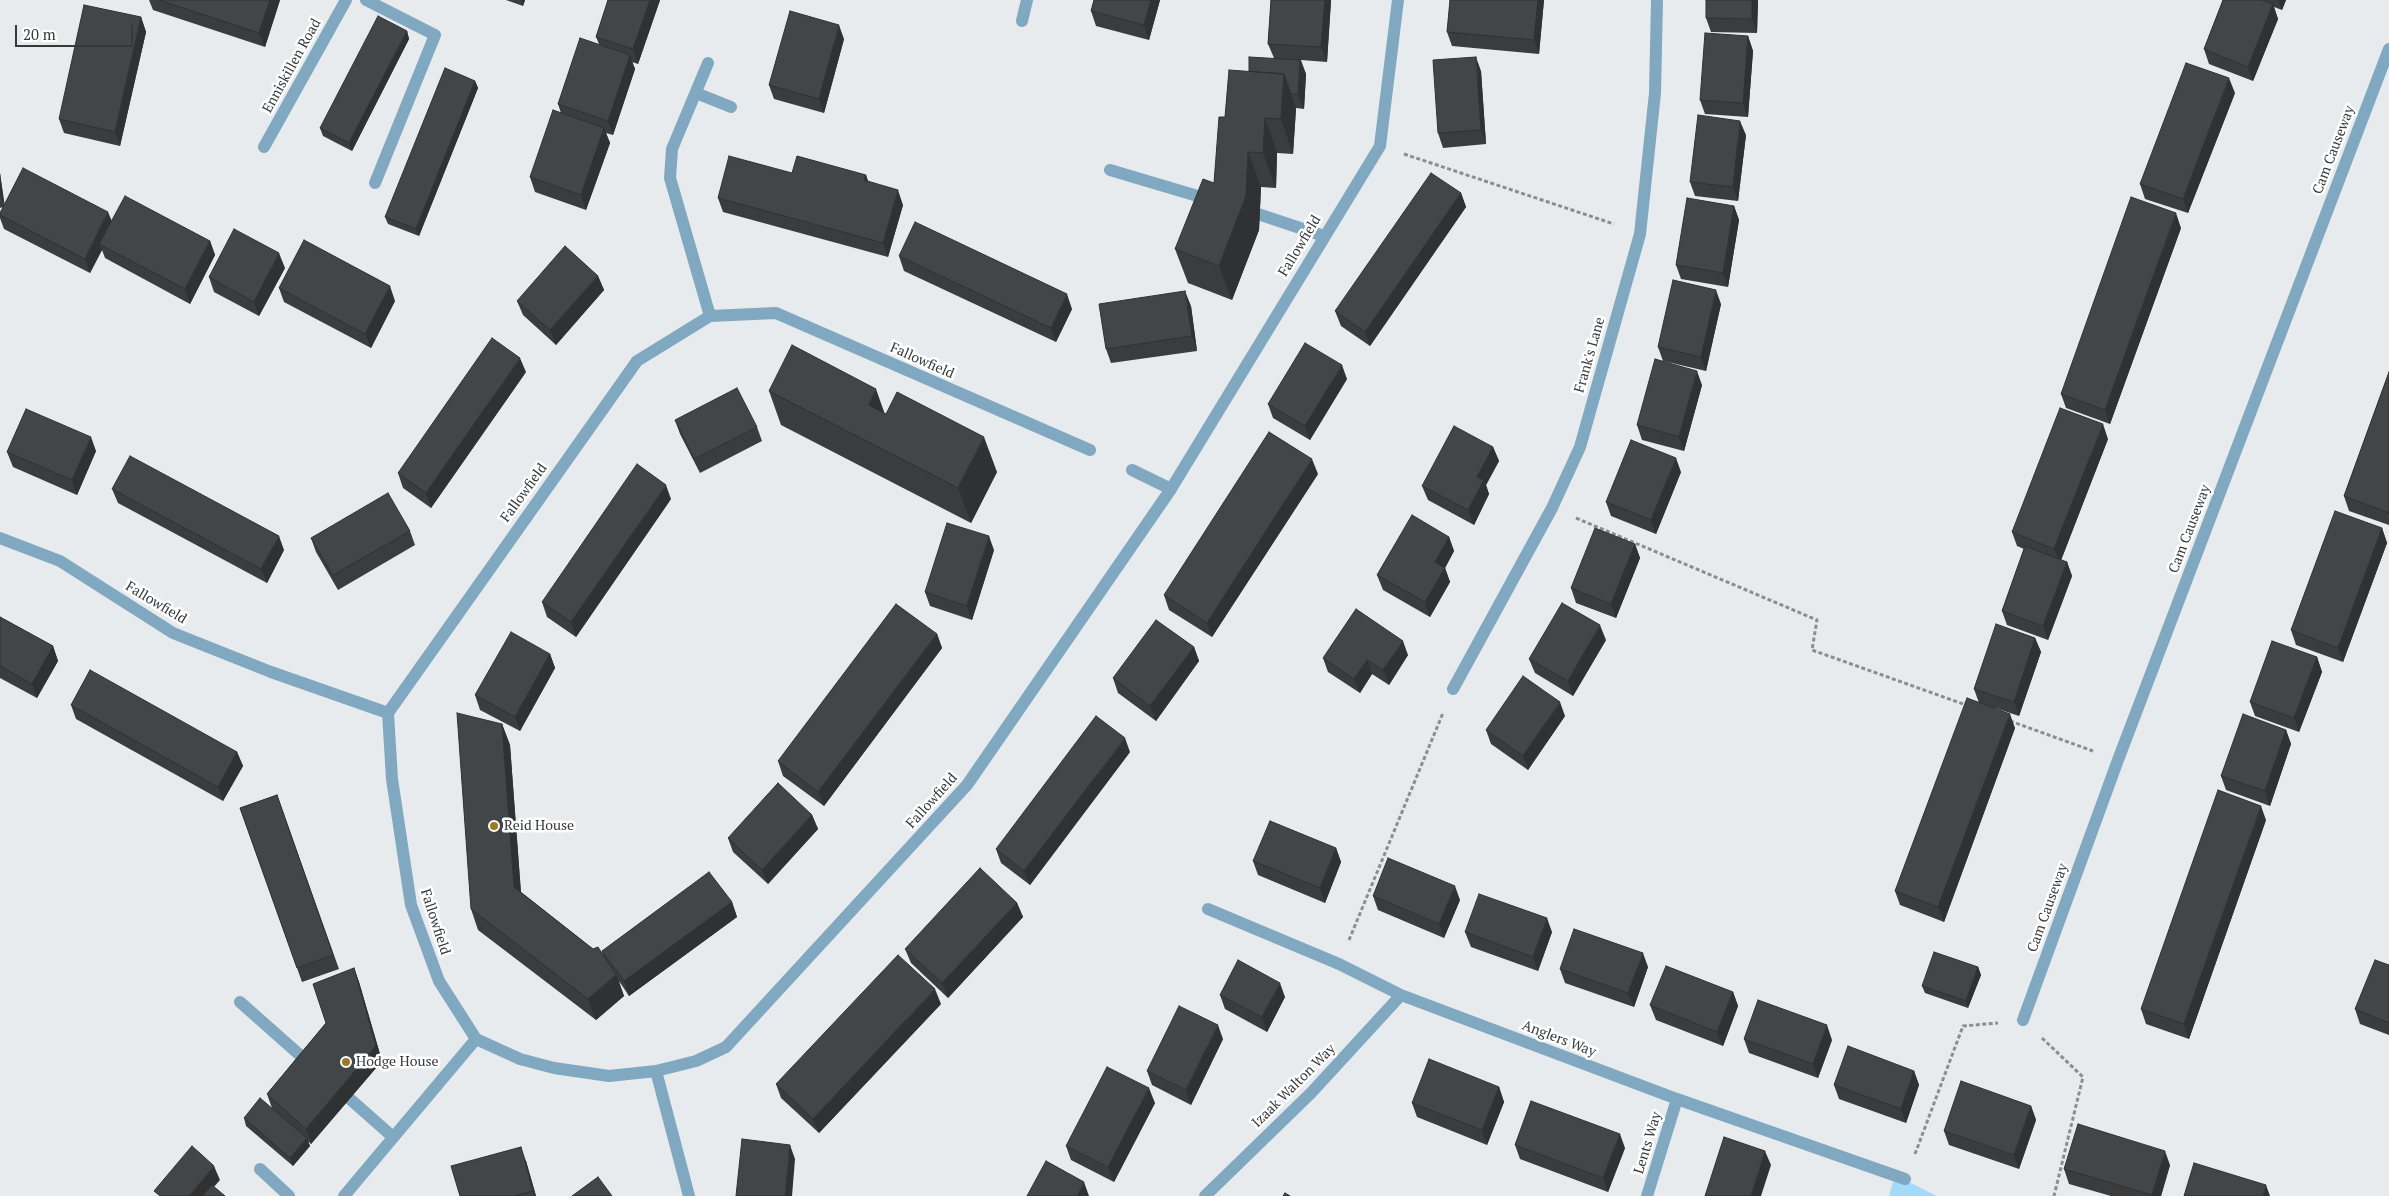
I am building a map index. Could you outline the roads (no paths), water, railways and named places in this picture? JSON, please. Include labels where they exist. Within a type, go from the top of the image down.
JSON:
[{"type":"street","name":"Enniskillen Road","points":[[264,147],[346,0]]},
{"type":"street","points":[[366,0],[435,35],[376,184]]},
{"type":"street","points":[[1022,21],[1027,0]]},
{"type":"street","name":"Fallowfield","points":[[1090,450],[776,313],[710,316],[637,361],[388,713],[392,779],[410,905],[439,981],[476,1039],[520,1059],[554,1068],[609,1076],[656,1071],[696,1061],[726,1047],[967,785],[1171,489],[1380,146],[1398,0]]},
{"type":"street","name":"Frank's Lane","points":[[1453,689],[1552,508],[1580,447],[1640,234],[1655,93],[1657,0]]},
{"type":"street","name":"Cam Causeway","points":[[2023,1020],[2118,760],[2389,49]]},
{"type":"street","points":[[708,63],[672,148],[670,178],[710,316]]},
{"type":"street","points":[[696,93],[731,107]]},
{"type":"street","points":[[1110,170],[1219,203]]},
{"type":"street","points":[[1258,214],[1324,236]]},
{"type":"street","points":[[1132,470],[1171,489]]},
{"type":"street","name":"Fallowfield","points":[[0,538],[60,561],[173,633],[271,672],[388,713]]},
{"type":"street","name":"Anglers Way","points":[[1208,909],[1339,964],[1401,995],[1677,1099],[1905,1179]]},
{"type":"street","name":"Izaak Walton Way","points":[[1205,1196],[1311,1093],[1401,995]]},
{"type":"street","points":[[240,1002],[310,1064]]},
{"type":"street","points":[[344,1196],[476,1039]]},
{"type":"street","points":[[656,1071],[689,1196]]},
{"type":"street","points":[[350,1099],[393,1137]]},
{"type":"street","name":"Lents Way","points":[[1647,1196],[1677,1099]]},
{"type":"street","points":[[260,1169],[289,1196]]},
{"type":"place","name":"Reid House","points":[[494,826]]},
{"type":"place","name":"Hodge House","points":[[346,1062]]}]
